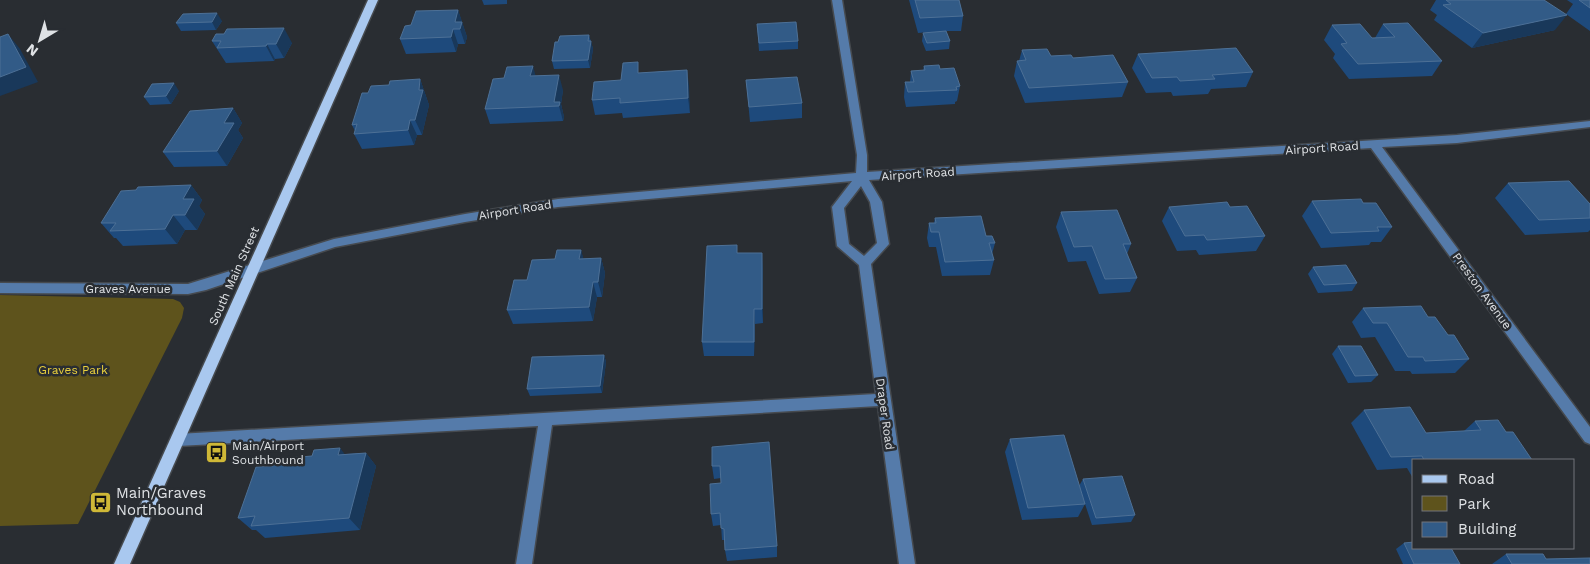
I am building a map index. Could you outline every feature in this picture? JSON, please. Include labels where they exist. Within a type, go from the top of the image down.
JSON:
[{"type":"main road","name":"South Main Street","points":[[122,564],[373,0]]},
{"type":"street","points":[[837,0],[862,155],[861,178],[876,202],[883,244],[865,263],[843,246],[838,207],[861,178]]},
{"type":"street","name":"Airport Road","points":[[253,270],[334,243],[465,218],[558,203],[861,178],[1458,139],[1590,124]]},
{"type":"street","name":"Preston Avenue","points":[[1374,144],[1590,438]]},
{"type":"street","name":"Draper Road","points":[[865,263],[907,564]]},
{"type":"street","name":"Graves Avenue","points":[[0,288],[188,289],[253,270]]},
{"type":"street","points":[[178,440],[883,400]]},
{"type":"street","points":[[524,564],[546,419]]},
{"type":"green space","name":"Graves Park","points":[[0,295],[173,299],[180,302],[184,308],[182,318],[78,524],[0,526]]},
{"type":"building","points":[[915,0],[959,0],[963,16],[920,18]]},
{"type":"building","points":[[1446,0],[1544,0],[1567,15],[1483,33],[1443,5],[1451,4]]},
{"type":"building","points":[[1579,0],[1590,0],[1590,8]]},
{"type":"building","points":[[458,10],[455,22],[462,22],[460,29],[453,29],[451,37],[400,39],[405,26],[411,25],[416,11]]},
{"type":"building","points":[[217,13],[212,22],[176,23],[183,14]]},
{"type":"building","points":[[796,22],[798,41],[759,43],[757,24]]},
{"type":"building","points":[[1408,23],[1442,61],[1358,64],[1341,44],[1347,43],[1332,25],[1360,24],[1372,38],[1395,37],[1383,24]]},
{"type":"building","points":[[284,28],[276,44],[267,44],[266,46],[217,48],[221,41],[212,41],[216,34],[224,34],[227,29]]},
{"type":"building","points":[[946,31],[950,41],[927,43],[923,33]]},
{"type":"building","points":[[8,34],[26,67],[0,77],[0,37]]},
{"type":"building","points":[[589,35],[588,41],[591,41],[588,60],[552,61],[555,42],[558,42],[560,36]]},
{"type":"building","points":[[1236,48],[1253,72],[1212,75],[1215,79],[1180,81],[1177,77],[1152,78],[1138,54]]},
{"type":"building","points":[[1047,49],[1051,56],[1071,55],[1073,58],[1113,55],[1128,82],[1029,88],[1017,61],[1026,60],[1022,50]]},
{"type":"building","points":[[638,62],[638,73],[687,70],[688,98],[620,103],[620,98],[592,100],[594,82],[621,80],[623,63]]},
{"type":"building","points":[[939,65],[940,69],[954,68],[960,86],[956,87],[957,90],[908,92],[905,82],[914,82],[911,71],[925,70],[924,66]]},
{"type":"building","points":[[533,66],[530,76],[559,75],[554,102],[560,102],[559,106],[485,109],[493,79],[504,78],[507,67]]},
{"type":"building","points":[[797,77],[802,103],[749,107],[746,80]]},
{"type":"building","points":[[420,79],[419,90],[423,90],[415,120],[410,120],[408,130],[354,134],[357,124],[352,125],[362,93],[368,93],[371,86],[389,85],[390,81]]},
{"type":"building","points":[[174,83],[166,96],[144,97],[152,84]]},
{"type":"building","points":[[233,108],[224,123],[234,123],[217,151],[163,152],[190,111]]},
{"type":"building","points":[[1569,181],[1590,204],[1590,218],[1539,220],[1508,183]]},
{"type":"building","points":[[191,185],[183,199],[194,199],[185,215],[173,215],[165,229],[110,231],[116,223],[101,223],[121,191],[136,190],[138,187]]},
{"type":"building","points":[[1361,199],[1363,203],[1376,203],[1392,227],[1377,227],[1379,231],[1331,233],[1312,201]]},
{"type":"building","points":[[1227,202],[1230,207],[1247,206],[1265,236],[1207,240],[1204,235],[1185,236],[1169,207]]},
{"type":"building","points":[[1117,210],[1131,244],[1123,244],[1137,278],[1105,279],[1092,246],[1074,247],[1061,212]]},
{"type":"building","points":[[981,216],[986,236],[992,236],[995,243],[989,243],[994,260],[945,262],[939,232],[931,232],[929,223],[936,223],[935,218]]},
{"type":"building","points":[[737,245],[737,253],[762,253],[762,309],[754,309],[754,342],[702,342],[707,246]]},
{"type":"building","points":[[557,250],[581,250],[579,259],[601,258],[598,282],[593,282],[589,307],[507,310],[514,280],[527,280],[532,260],[555,259]]},
{"type":"building","points":[[1346,265],[1357,283],[1324,285],[1313,267]]},
{"type":"building","points":[[1421,306],[1428,317],[1435,317],[1448,335],[1454,335],[1469,359],[1425,361],[1423,357],[1408,357],[1387,323],[1373,323],[1363,308]]},
{"type":"building","points":[[1338,346],[1361,346],[1378,375],[1355,376]]},
{"type":"building","points":[[604,355],[600,386],[527,389],[532,357]]},
{"type":"building","points":[[1410,407],[1426,433],[1481,430],[1475,421],[1498,420],[1506,432],[1513,432],[1531,459],[1424,459],[1422,456],[1391,457],[1364,410]]},
{"type":"building","points":[[1064,435],[1085,504],[1028,508],[1010,439]]},
{"type":"building","points":[[769,442],[777,546],[725,550],[724,529],[721,528],[720,513],[711,514],[710,484],[721,483],[720,466],[712,466],[712,447]]},
{"type":"building","points":[[340,448],[338,455],[366,453],[349,518],[251,526],[255,516],[238,518],[256,467],[273,466],[276,459],[312,456],[314,450]]},
{"type":"building","points":[[1122,476],[1135,515],[1096,518],[1083,479]]},
{"type":"building","points":[[1412,542],[1412,549],[1452,549],[1460,564],[1414,564],[1404,543]]},
{"type":"building","points":[[1506,554],[1543,554],[1546,559],[1590,558],[1590,564],[1512,564]]},
{"type":"place","name":"Main/Airport Southbound","points":[[216,453]]},
{"type":"place","name":"Main/Graves Northbound","points":[[100,502]]}]
